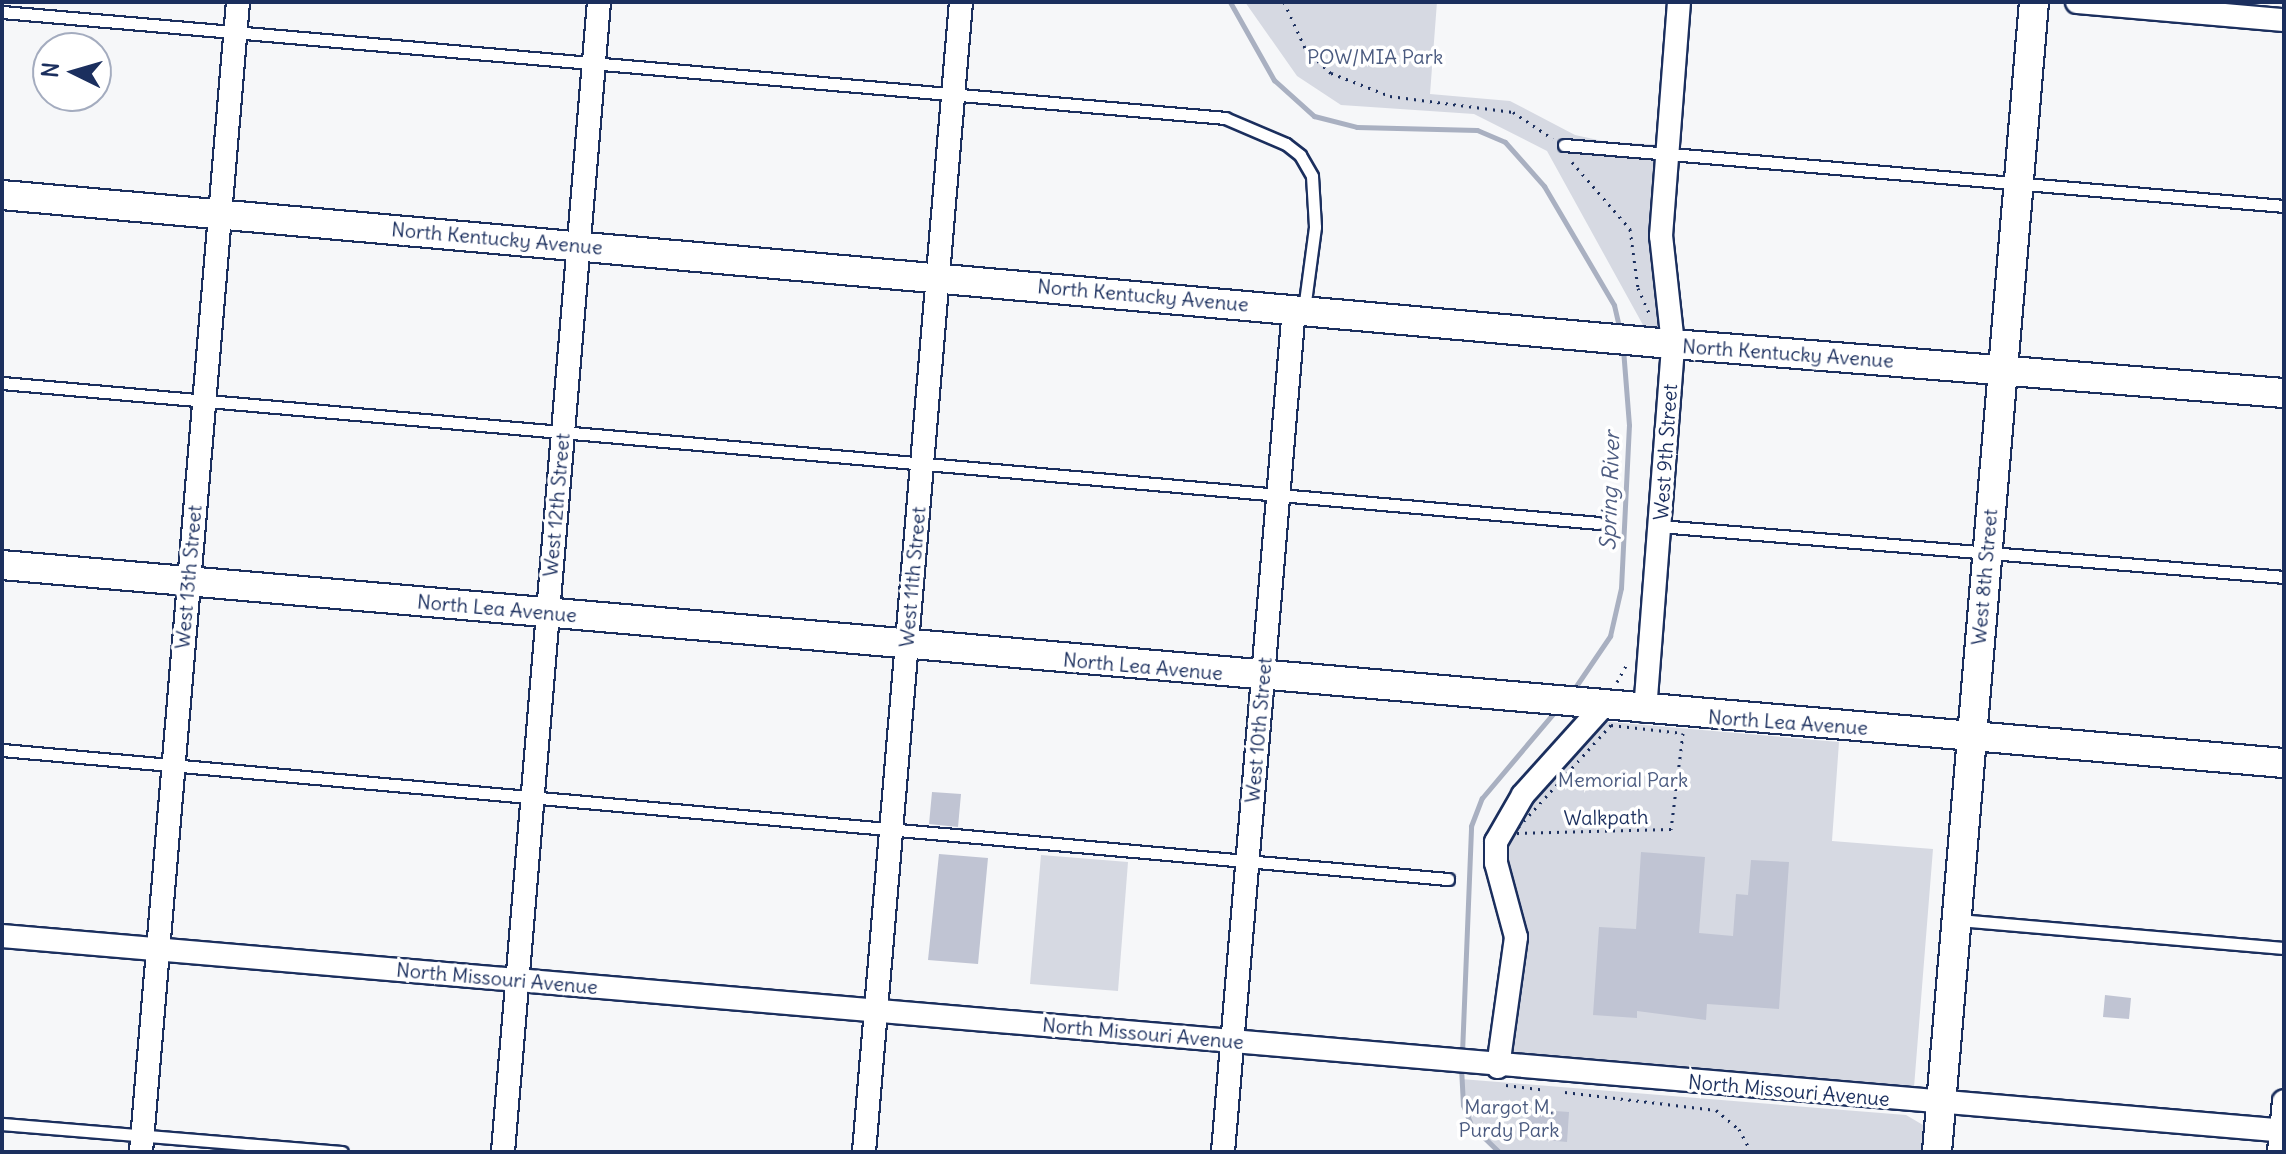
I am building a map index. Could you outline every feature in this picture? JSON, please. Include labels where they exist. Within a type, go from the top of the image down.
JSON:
[{"type":"street","name":"West 13th Street","points":[[141,1144],[238,2]]},
{"type":"street","name":"West 12th Street","points":[[503,1152],[530,795],[599,2]]},
{"type":"street","name":"West 11th Street","points":[[864,1152],[961,2]]},
{"type":"street","name":"West 9th Street","points":[[1645,711],[1673,344],[1661,236],[1679,2]]},
{"type":"street","name":"West 8th Street","points":[[1937,1152],[2034,2]]},
{"type":"street","points":[[2077,2],[2284,20]]},
{"type":"street","name":"North Kentucky Avenue","points":[[2,195],[1673,344],[2284,393]]},
{"type":"street","name":"West 10th Street","points":[[1223,1152],[1278,494],[1299,309]]},
{"type":"street","name":"North Lea Avenue","points":[[2,565],[1645,711],[1971,735],[2284,763]]},
{"type":"street","points":[[1498,1067],[1516,937],[1511,902],[1496,863],[1496,842],[1523,795],[1581,736],[1596,705]]},
{"type":"street","name":"North Missouri Avenue","points":[[2,936],[876,1009],[1474,1065],[1941,1102],[2282,1138]]},
{"type":"street","points":[[2282,1138],[2284,1101]]},
{"type":"lane","points":[[2,12],[1210,115],[1247,125],[1286,144],[1304,160],[1315,188],[1299,309]]},
{"type":"lane","points":[[1564,145],[2284,206]]},
{"type":"lane","points":[[2,383],[562,429],[1598,523]]},
{"type":"lane","points":[[1659,526],[2284,577]]},
{"type":"lane","points":[[2,750],[1448,879]]},
{"type":"lane","points":[[1956,920],[2284,948]]},
{"type":"lane","points":[[2,1124],[141,1144],[342,1152]]},
{"type":"path","points":[[1284,2],[1306,50],[1331,73],[1390,96],[1513,112],[1564,145],[1583,175],[1630,229],[1638,288]]},
{"type":"path","name":"Walkpath","points":[[1611,725],[1683,733],[1671,829],[1513,833],[1611,725]]},
{"type":"path","points":[[1498,1067],[1507,1087],[1716,1110],[1739,1129],[1751,1152]]},
{"type":"green space","name":"POW/MIA Park","points":[[1245,2],[1437,2],[1430,94],[1510,101],[1575,135],[1607,142],[1668,145],[1672,323],[1641,341],[1643,325],[1547,151],[1474,114],[1341,105],[1297,76]]},
{"type":"green space","name":"Memorial Park","points":[[1592,723],[1839,742],[1832,841],[1933,849],[1913,1100],[1498,1067],[1510,993],[1496,842]]},
{"type":"green space","points":[[1041,855],[1128,862],[1118,991],[1030,984]]},
{"type":"green space","name":"Margot M. Purdy Park","points":[[1461,1079],[1906,1115],[1923,1125],[1925,1152],[1499,1152],[1471,1125]]},
{"type":"building","points":[[932,792],[961,794],[958,827],[929,824]]},
{"type":"building","points":[[1641,852],[1705,857],[1699,933],[1733,936],[1736,894],[1748,895],[1751,860],[1789,862],[1779,1009],[1707,1004],[1706,1020],[1637,1011],[1637,1018],[1593,1015],[1599,927],[1636,929]]},
{"type":"building","points":[[939,854],[988,858],[978,964],[928,960]]},
{"type":"building","points":[[2105,995],[2131,998],[2129,1019],[2103,1017]]},
{"type":"building","points":[[1527,1109],[1569,1112],[1567,1142],[1524,1138]]},
{"type":"waterway","name":"Spring River","points":[[1230,2],[1274,80],[1314,116],[1357,127],[1477,130],[1505,142],[1544,186],[1614,305],[1620,331]]},
{"type":"waterway","name":"Spring River","points":[[1572,692],[1610,636],[1621,588],[1629,425],[1623,348]]},
{"type":"waterway","name":"Spring River","points":[[1462,1053],[1471,826],[1482,798],[1557,709]]},
{"type":"waterway","name":"Spring River","points":[[1461,1067],[1463,1105],[1471,1125],[1499,1152]]}]
